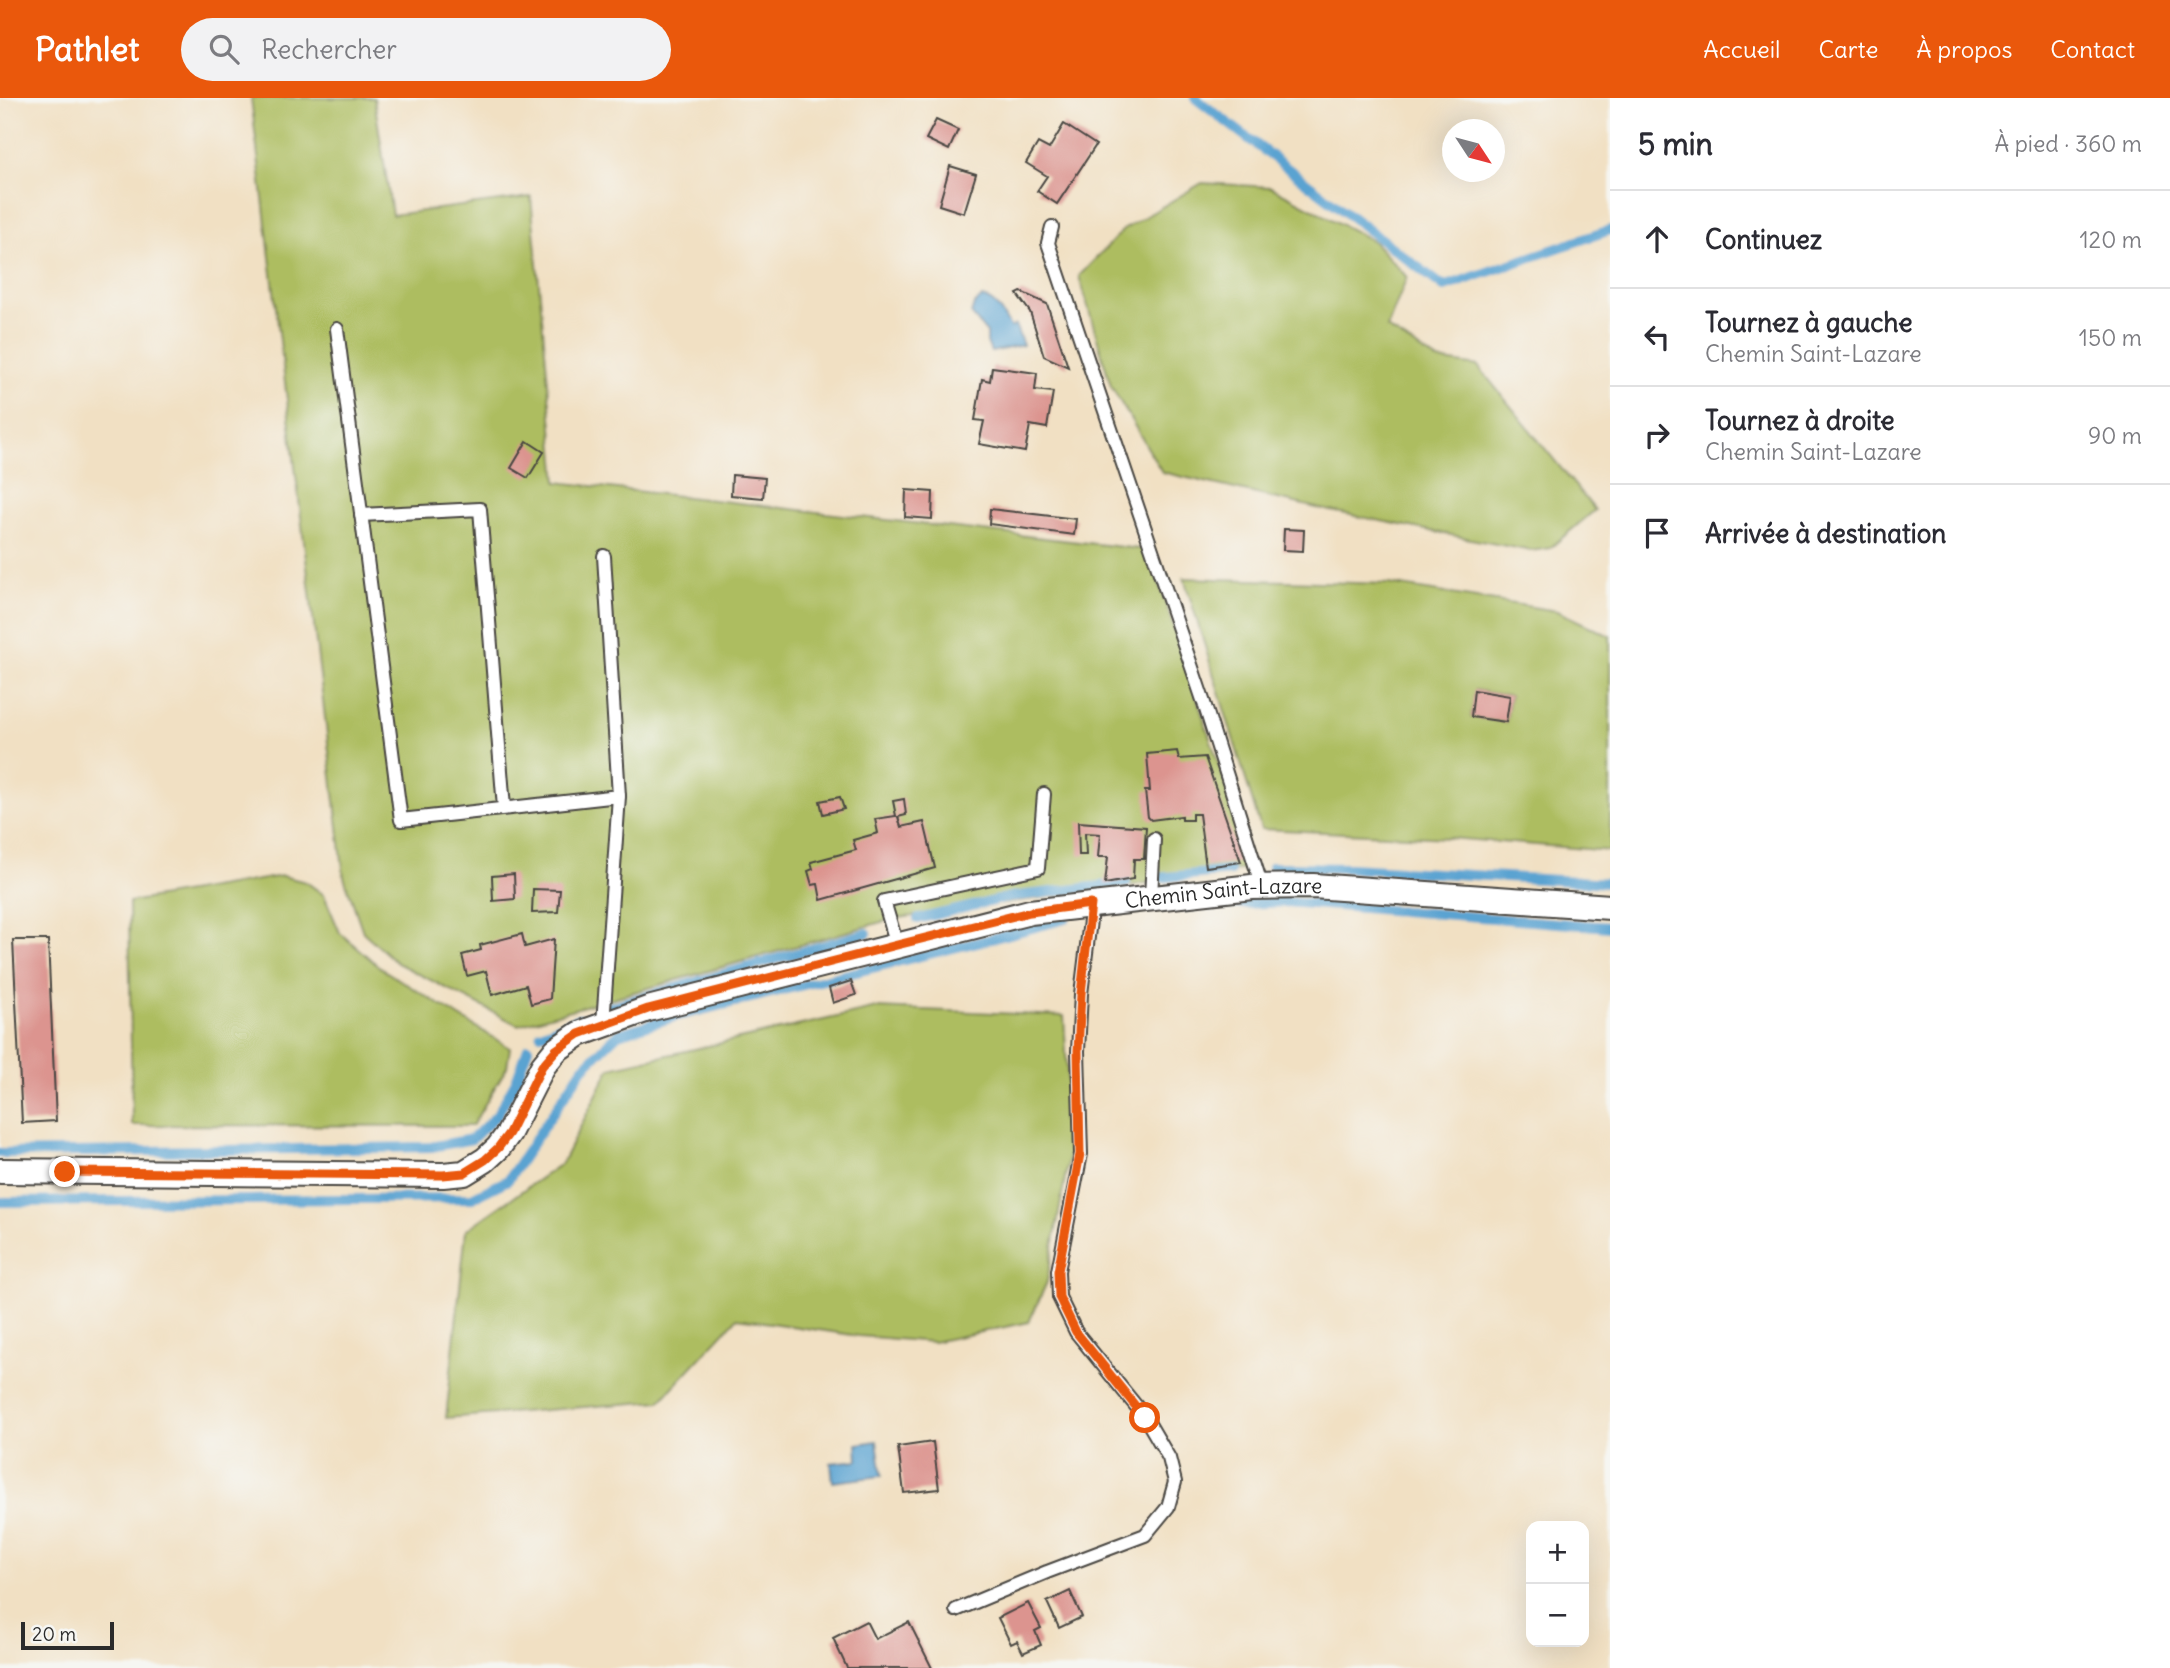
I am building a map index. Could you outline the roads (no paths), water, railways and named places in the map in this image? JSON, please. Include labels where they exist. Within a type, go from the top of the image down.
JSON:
[{"type":"street","name":"Chemin Saint-Lazare","points":[[0,1171],[464,1173],[485,1160],[509,1133],[542,1066],[556,1050],[579,1034],[648,1009],[1030,912],[1151,897],[1262,887],[1313,886],[1610,907]]},
{"type":"lane","points":[[1052,227],[1048,243],[1204,703],[1262,887]]},
{"type":"lane","points":[[337,329],[401,820],[619,796]]},
{"type":"lane","points":[[361,515],[480,509],[504,808]]},
{"type":"lane","points":[[604,556],[619,796],[604,1024]]},
{"type":"lane","points":[[897,945],[884,901],[1038,868],[1044,793]]},
{"type":"lane","points":[[1151,897],[1154,839]]},
{"type":"lane","points":[[956,1610],[1144,1535],[1168,1507],[1175,1482],[1169,1458],[1145,1418],[1076,1332],[1059,1297],[1058,1271],[1080,1154],[1078,1051],[1091,904]]},
{"type":"water","points":[[982,298],[996,305],[1011,328],[1015,325],[1023,345],[991,352],[987,333],[971,314],[974,304]]},
{"type":"water","points":[[877,1441],[882,1476],[833,1482],[831,1463],[858,1460],[857,1444]]},
{"type":"waterway","points":[[1195,98],[1444,287],[1610,230]]},
{"type":"waterway","points":[[1272,867],[1349,868],[1610,883]]},
{"type":"waterway","points":[[1157,878],[1230,871]]},
{"type":"waterway","points":[[918,919],[1010,897],[1126,883]]},
{"type":"waterway","points":[[1178,907],[1286,902],[1610,927]]},
{"type":"waterway","points":[[0,1202],[472,1198],[508,1180],[583,1068],[618,1034],[674,1017],[1065,919]]},
{"type":"waterway","points":[[609,1007],[867,933]]},
{"type":"waterway","points":[[541,1034],[579,1018]]},
{"type":"waterway","points":[[0,1153],[431,1147],[472,1139],[497,1115],[516,1081],[528,1048]]}]
